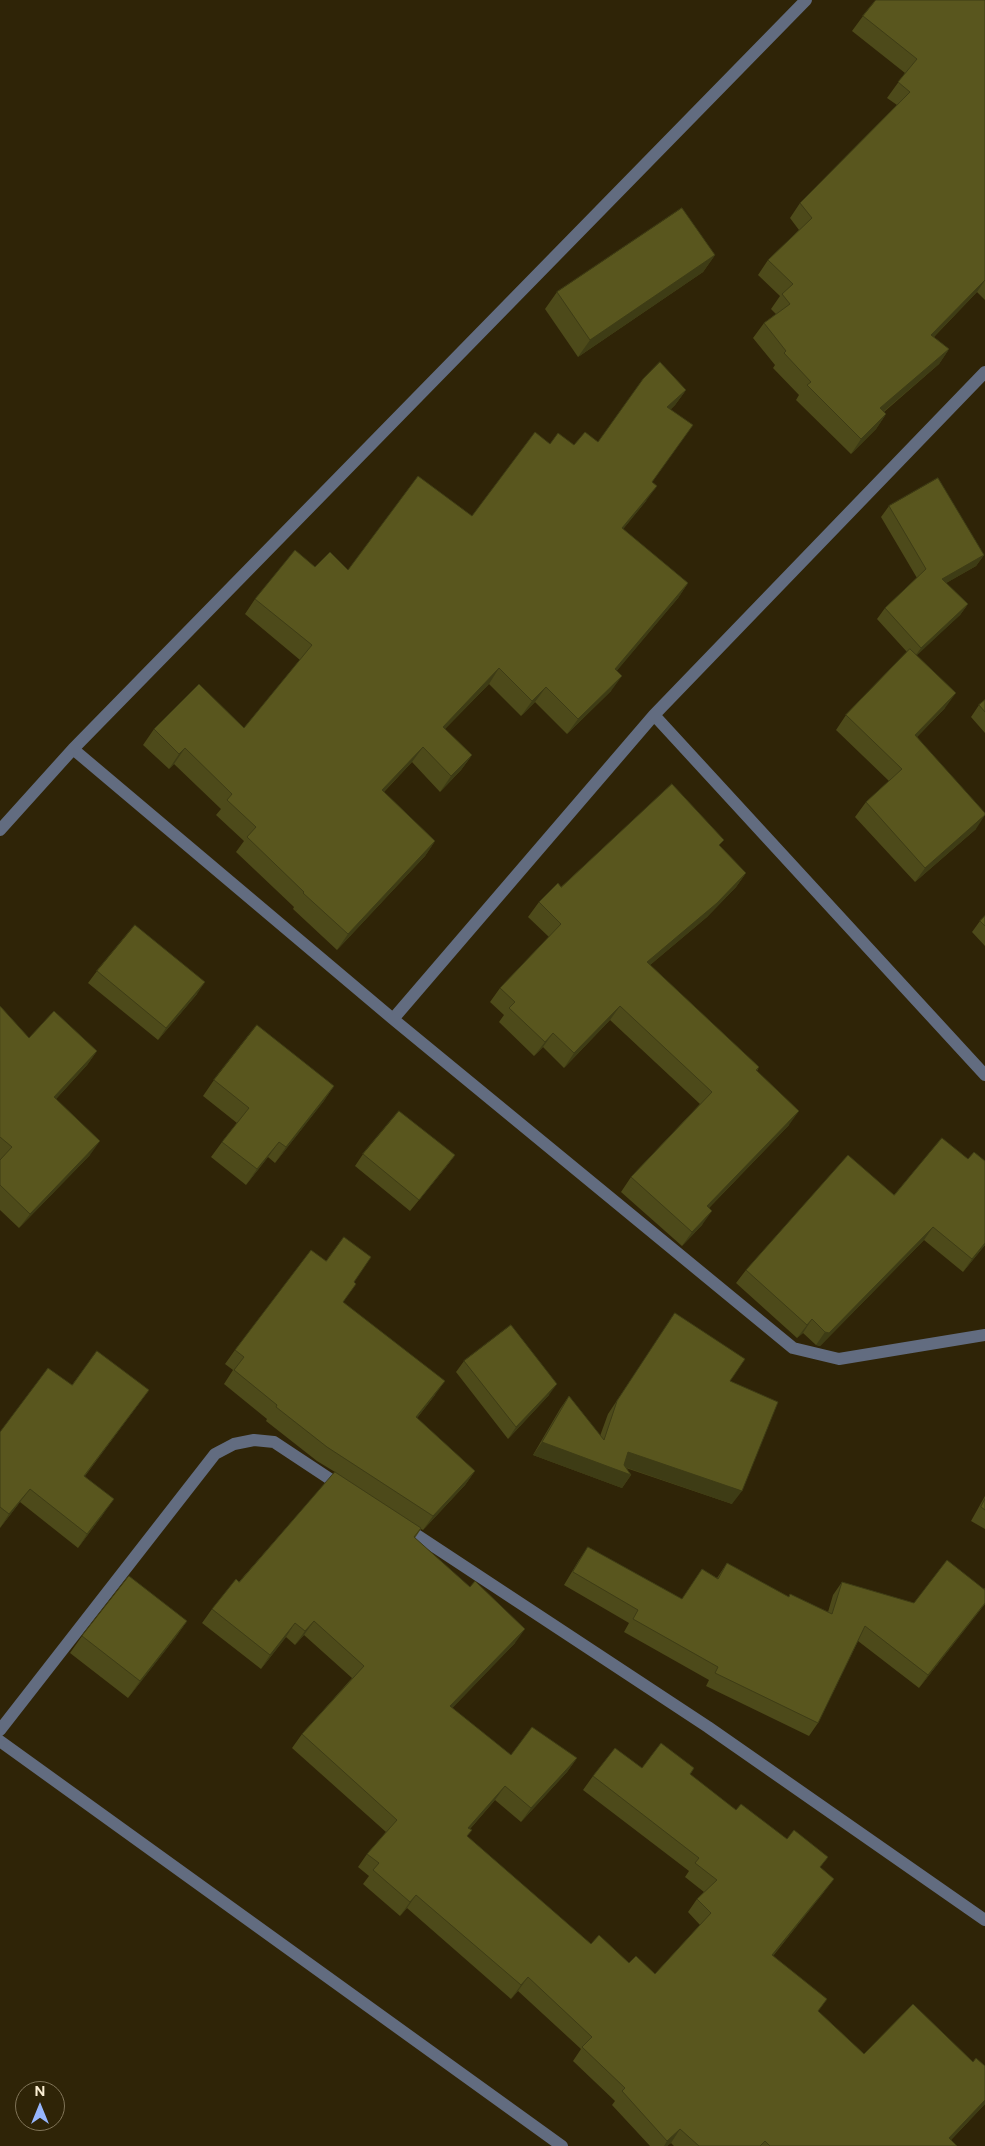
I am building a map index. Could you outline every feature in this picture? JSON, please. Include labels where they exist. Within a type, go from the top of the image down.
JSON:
[{"type":"street","points":[[0,830],[73,749],[806,0]]},
{"type":"street","points":[[392,1019],[654,715],[985,372]]},
{"type":"street","points":[[654,715],[985,1075]]},
{"type":"street","points":[[73,749],[392,1019],[792,1348],[839,1359],[985,1335]]},
{"type":"street","points":[[0,1730],[215,1454],[234,1444],[254,1440],[274,1442],[349,1491]]},
{"type":"street","points":[[391,1518],[708,1727],[985,1920]]},
{"type":"street","points":[[0,1741],[562,2146]]},
{"type":"building","points":[[876,0],[985,0],[985,280],[931,335],[949,349],[880,408],[886,414],[861,439],[807,385],[811,382],[784,353],[786,351],[764,323],[790,304],[782,294],[793,284],[768,260],[812,218],[800,203],[910,92],[898,82],[917,59],[863,16]]},
{"type":"building","points":[[682,208],[715,255],[590,340],[557,292]]},
{"type":"building","points":[[660,362],[686,390],[667,407],[693,425],[652,482],[657,486],[622,528],[688,583],[615,669],[622,676],[578,719],[546,687],[532,701],[499,668],[443,727],[472,755],[451,776],[423,747],[382,790],[435,841],[348,934],[303,893],[247,837],[256,827],[227,800],[232,794],[185,748],[179,754],[154,729],[199,684],[244,728],[312,645],[255,599],[295,550],[315,567],[330,552],[348,570],[418,476],[472,516],[535,432],[550,444],[558,433],[574,445],[585,432],[598,442],[643,379]]},
{"type":"building","points":[[938,478],[984,555],[942,579],[968,604],[921,648],[885,608],[926,569],[889,506]]},
{"type":"building","points":[[910,649],[956,693],[915,735],[985,813],[925,868],[866,802],[902,769],[846,715]]},
{"type":"building","points":[[985,700],[985,712],[979,705]]},
{"type":"building","points":[[672,784],[724,840],[719,845],[746,873],[717,903],[647,962],[759,1067],[756,1070],[799,1111],[707,1206],[712,1211],[692,1232],[631,1177],[712,1092],[620,1006],[574,1053],[553,1033],[545,1042],[509,1008],[515,1002],[500,988],[561,924],[539,902],[558,883],[561,887]]},
{"type":"building","points":[[985,916],[985,926],[980,921]]},
{"type":"building","points":[[135,925],[205,982],[166,1028],[97,971]]},
{"type":"building","points":[[0,1006],[29,1038],[54,1011],[97,1051],[54,1097],[100,1141],[30,1214],[0,1185],[0,1160],[12,1147],[0,1137]]},
{"type":"building","points":[[257,1025],[334,1086],[286,1147],[279,1142],[257,1169],[222,1142],[249,1108],[214,1080]]},
{"type":"building","points":[[399,1111],[455,1155],[419,1200],[363,1154]]},
{"type":"building","points":[[942,1138],[968,1159],[974,1152],[985,1161],[985,1243],[972,1259],[933,1227],[829,1333],[825,1332],[812,1319],[807,1325],[746,1270],[848,1155],[894,1195]]},
{"type":"building","points":[[344,1237],[371,1257],[354,1282],[356,1284],[343,1302],[445,1381],[416,1417],[475,1471],[433,1516],[327,1447],[276,1407],[277,1405],[234,1370],[244,1357],[235,1350],[311,1250],[326,1261]]},
{"type":"building","points":[[675,1313],[745,1359],[730,1381],[778,1402],[742,1491],[628,1452],[624,1465],[631,1475],[542,1442],[569,1396],[604,1440],[617,1401]]},
{"type":"building","points":[[511,1325],[557,1384],[516,1427],[464,1361]]},
{"type":"building","points":[[97,1351],[149,1390],[84,1476],[114,1499],[87,1534],[30,1489],[9,1514],[0,1507],[0,1432],[48,1368],[72,1385]]},
{"type":"building","points":[[335,1472],[421,1528],[414,1537],[470,1587],[475,1581],[525,1629],[450,1706],[511,1755],[532,1727],[577,1758],[531,1808],[505,1786],[468,1828],[472,1830],[467,1836],[591,1944],[599,1935],[629,1963],[636,1956],[655,1974],[711,1913],[697,1899],[717,1880],[695,1863],[699,1858],[593,1776],[615,1748],[642,1768],[661,1743],[694,1768],[690,1774],[736,1810],[741,1804],[787,1839],[794,1830],[828,1857],[820,1867],[834,1879],[772,1955],[827,1999],[818,2011],[864,2054],[913,2004],[973,2062],[976,2058],[985,2066],[985,2100],[949,2138],[957,2146],[770,2146],[765,2141],[760,2146],[699,2146],[680,2129],[667,2141],[622,2091],[625,2088],[582,2047],[592,2037],[528,1977],[521,1985],[416,1895],[410,1902],[373,1870],[379,1863],[367,1854],[397,1820],[302,1734],[364,1666],[314,1621],[305,1631],[295,1623],[270,1655],[212,1609],[236,1579],[239,1582]]},
{"type":"building","points":[[985,1499],[985,1510],[981,1507]]},
{"type":"building","points":[[588,1547],[682,1599],[702,1569],[718,1579],[727,1563],[789,1597],[790,1594],[832,1614],[842,1582],[914,1603],[947,1560],[985,1590],[985,1603],[928,1675],[865,1626],[818,1723],[715,1673],[718,1667],[633,1619],[638,1610],[573,1572]]},
{"type":"building","points":[[129,1576],[187,1621],[140,1681],[82,1636]]}]
